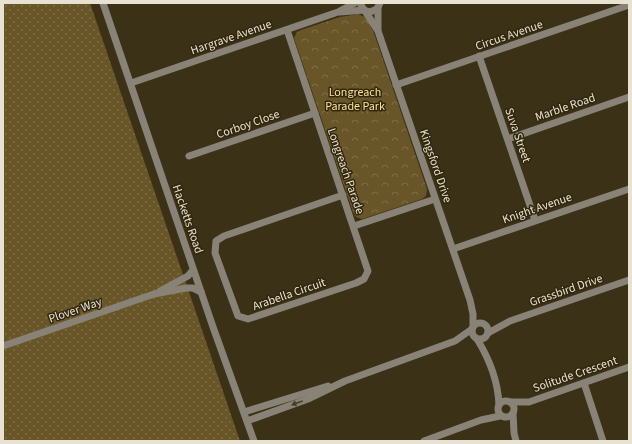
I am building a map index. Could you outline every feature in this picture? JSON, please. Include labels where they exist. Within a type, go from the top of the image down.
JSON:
[{"type":"street","name":"Hacketts Road","points":[[103,3],[193,270],[254,441]]},
{"type":"street","name":"Hargrave Avenue","points":[[131,83],[338,12],[354,3]]},
{"type":"street","name":"Kingsford Drive","points":[[360,3],[378,31],[472,307],[483,324]]},
{"type":"street","name":"Hargrave Avenue","points":[[338,12],[365,10],[373,11],[380,5]]},
{"type":"street","name":"Kingsford Drive","points":[[378,31],[380,5]]},
{"type":"street","name":"Circus Avenue","points":[[396,85],[629,5]]},
{"type":"street","name":"Longreach Parade","points":[[287,30],[354,226],[367,267],[367,274]]},
{"type":"street","name":"Suva Street","points":[[479,56],[535,220]]},
{"type":"street","name":"Marble Road","points":[[508,139],[629,97]]},
{"type":"street","name":"Corboy Close","points":[[189,156],[315,113]]},
{"type":"street","name":"Knight Avenue","points":[[453,250],[535,220],[629,189]]},
{"type":"street","name":"Arabella Circuit","points":[[343,195],[224,236],[216,241],[215,253],[235,311],[238,316],[244,320],[356,283],[364,279],[367,274]]},
{"type":"street","points":[[354,226],[435,199]]},
{"type":"street","name":"Plover Way","points":[[154,294],[188,276],[193,270]]},
{"type":"street","name":"Grassbird Drive","points":[[488,334],[510,321],[629,280]]},
{"type":"street","name":"Plover Way","points":[[3,346],[154,294],[186,288],[193,288],[201,292]]},
{"type":"street","name":"Kingsford Drive","points":[[472,307],[472,328]]},
{"type":"street","name":"Grassbird Drive","points":[[483,324],[510,321]]},
{"type":"street","points":[[455,341],[477,324],[483,324],[488,328],[488,357]]},
{"type":"street","points":[[472,328],[472,334],[488,357],[498,386],[513,406],[514,433],[516,441]]},
{"type":"street","points":[[244,412],[296,394],[345,381],[455,341],[476,338],[484,339],[488,334]]},
{"type":"street","name":"Solitude Crescent","points":[[513,412],[529,402],[629,367]]},
{"type":"street","points":[[247,421],[308,399],[345,381]]},
{"type":"street","points":[[584,383],[603,441]]},
{"type":"street","points":[[498,386],[498,412],[514,433]]},
{"type":"street","points":[[481,420],[503,402],[509,402]]},
{"type":"street","name":"Solitude Crescent","points":[[509,402],[529,402]]},
{"type":"street","points":[[424,441],[481,420],[501,416],[510,417],[513,412]]},
{"type":"green space","points":[[3,3],[90,3],[240,441],[3,441]]},
{"type":"green space","name":"Longreach Parade Park","points":[[358,14],[367,18],[375,36],[427,189],[426,196],[422,199],[362,219],[356,217],[353,212],[294,38],[297,32],[301,30],[340,17]]}]
